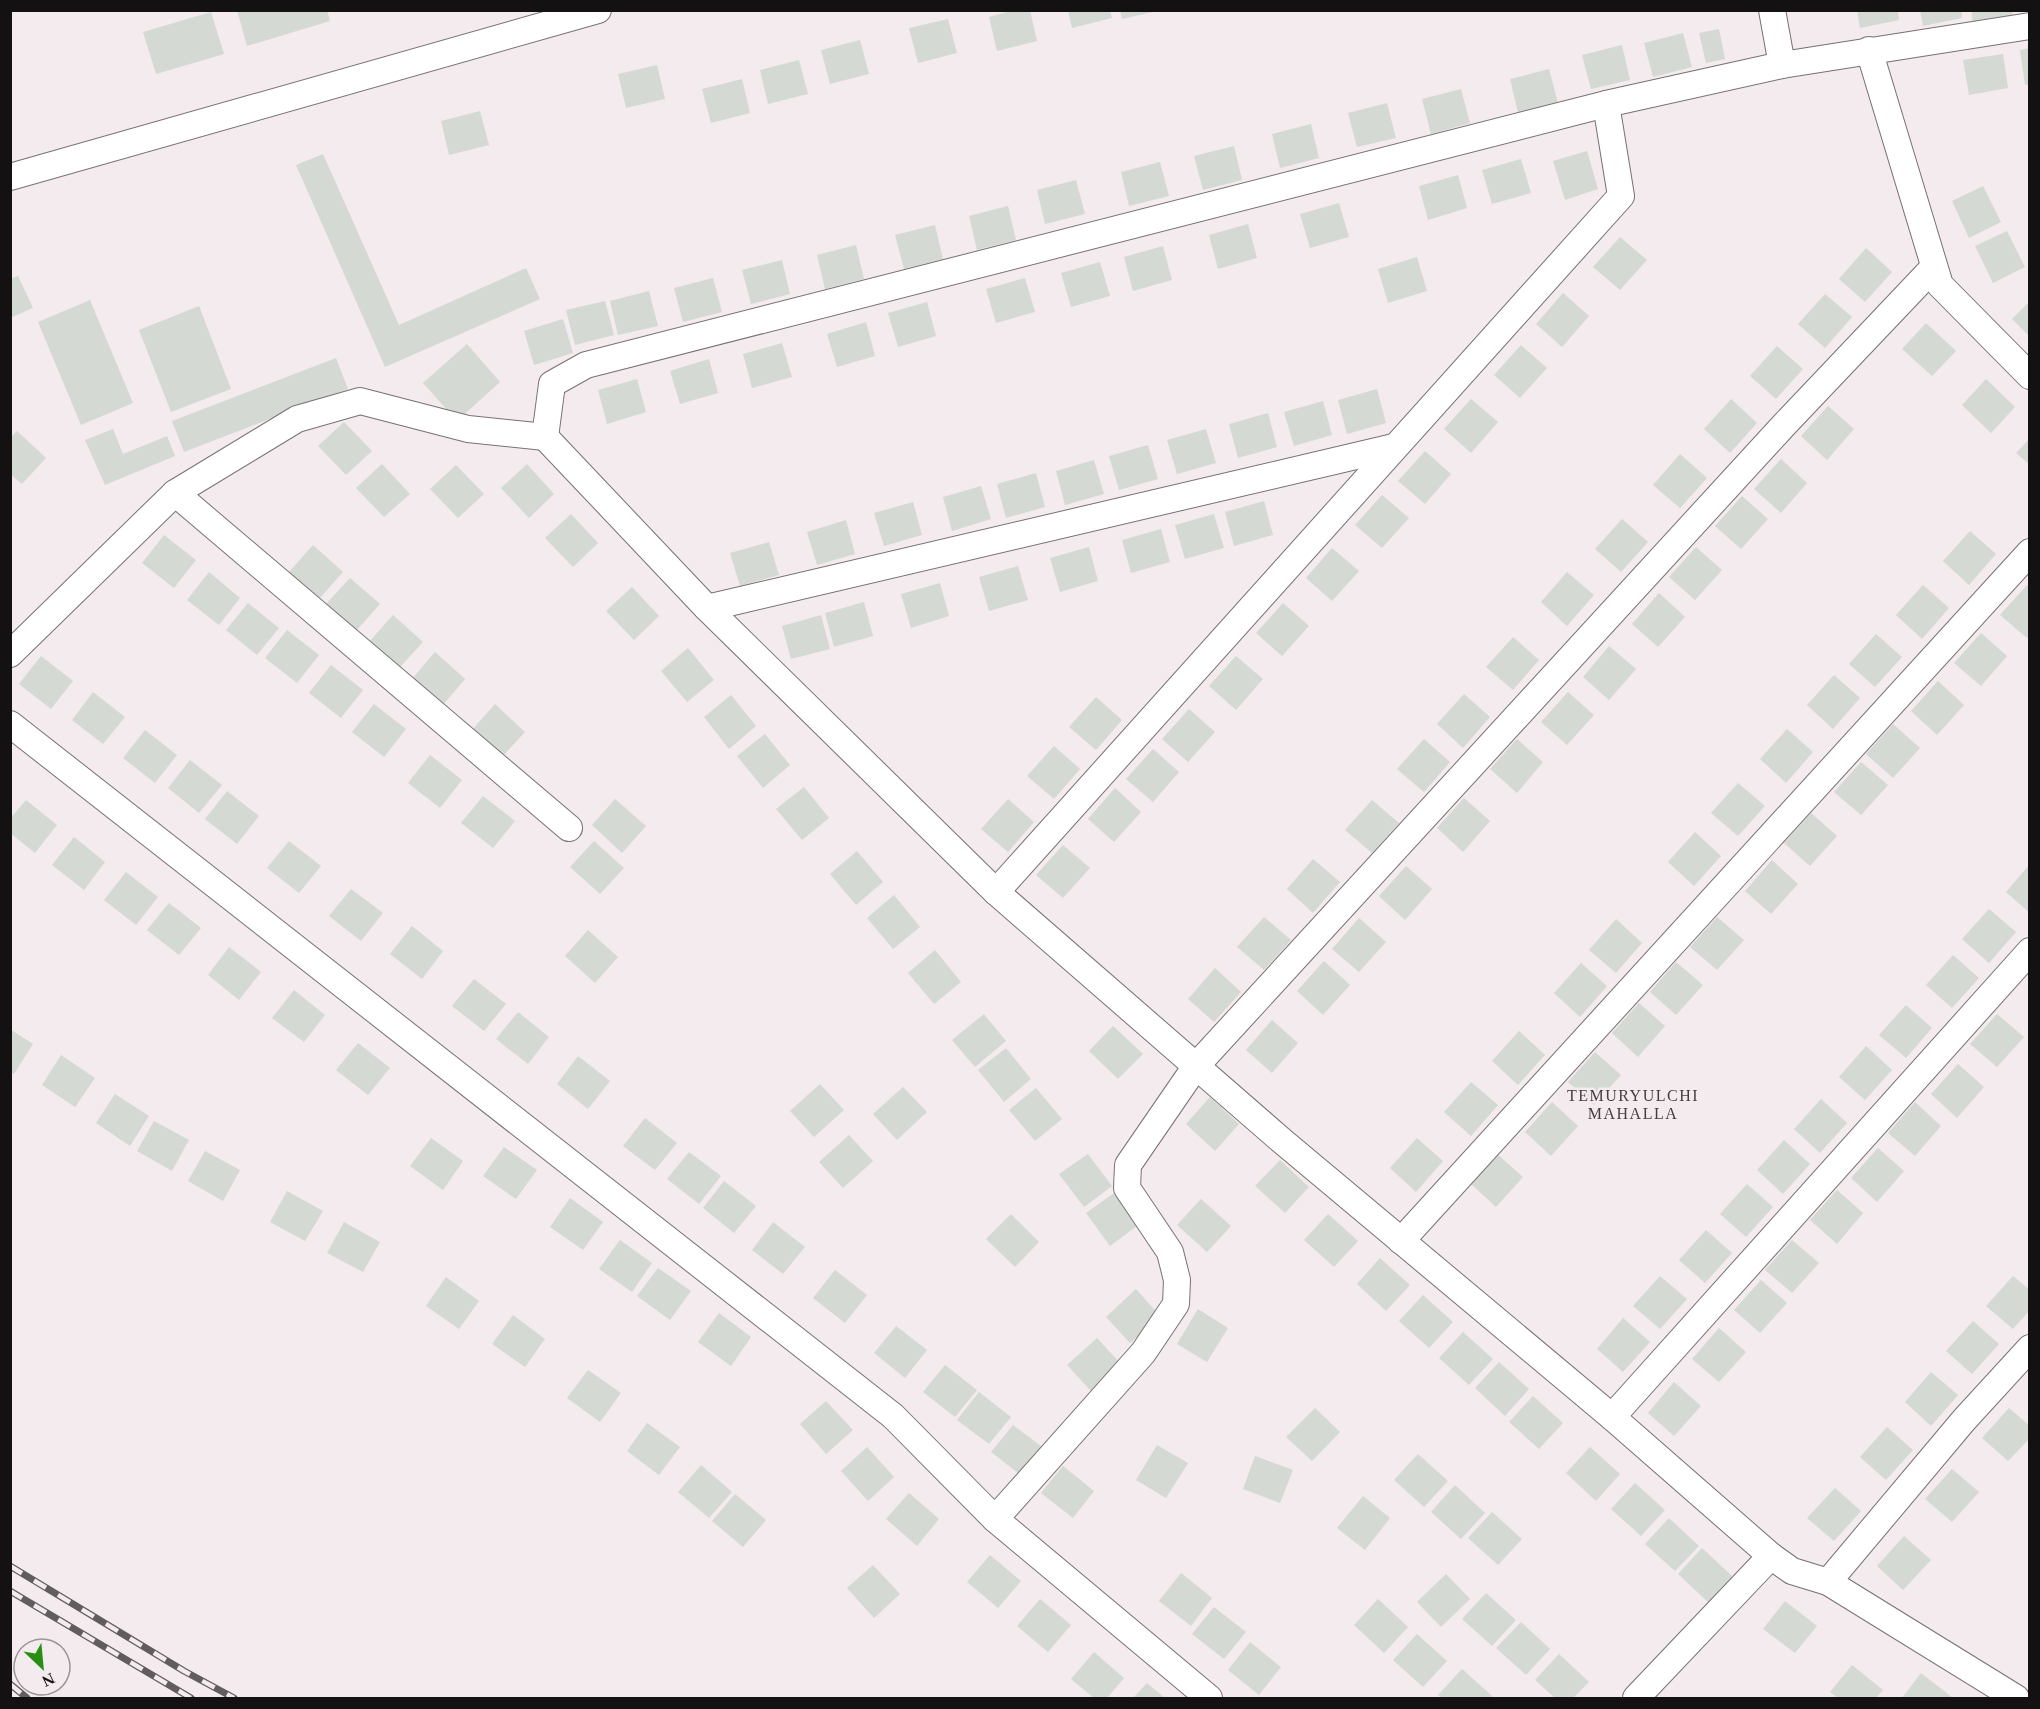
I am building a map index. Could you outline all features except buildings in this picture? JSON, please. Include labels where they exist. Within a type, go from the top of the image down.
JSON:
[{"type":"street","points":[[10,177],[598,10]]},
{"type":"street","points":[[1772,10],[1782,65]]},
{"type":"street","points":[[545,437],[552,384],[586,365],[1606,104],[1782,65],[2030,26]]},
{"type":"street","points":[[1869,50],[1940,285],[2030,375]]},
{"type":"street","points":[[996,892],[1620,196],[1606,104]]},
{"type":"street","points":[[995,1519],[1143,1353],[1176,1305],[1177,1280],[1170,1252],[1127,1188],[1128,1165],[1196,1066],[1776,434],[1934,267]]},
{"type":"street","points":[[10,654],[175,493],[297,419],[360,401],[468,429],[545,437],[707,608],[996,892],[1196,1066],[1612,1418],[1771,1556],[1792,1571],[1828,1582],[2016,1698]]},
{"type":"street","points":[[707,608],[1394,447]]},
{"type":"street","points":[[175,493],[569,828]]},
{"type":"street","points":[[1401,1240],[2030,552]]},
{"type":"street","points":[[10,724],[893,1416],[995,1519],[1209,1698]]},
{"type":"street","points":[[1612,1418],[2030,951]]},
{"type":"street","points":[[1828,1582],[1964,1420],[2030,1348]]},
{"type":"street","points":[[1636,1698],[1771,1556]]},
{"type":"railway","points":[[10,1566],[184,1671],[234,1698]]},
{"type":"railway","points":[[10,1591],[191,1698]]},
{"type":"railway","points":[[10,1684],[27,1698]]},
{"type":"district","name":"TEMURYULCHI MAHALLA","points":[[1633,1104]]}]
